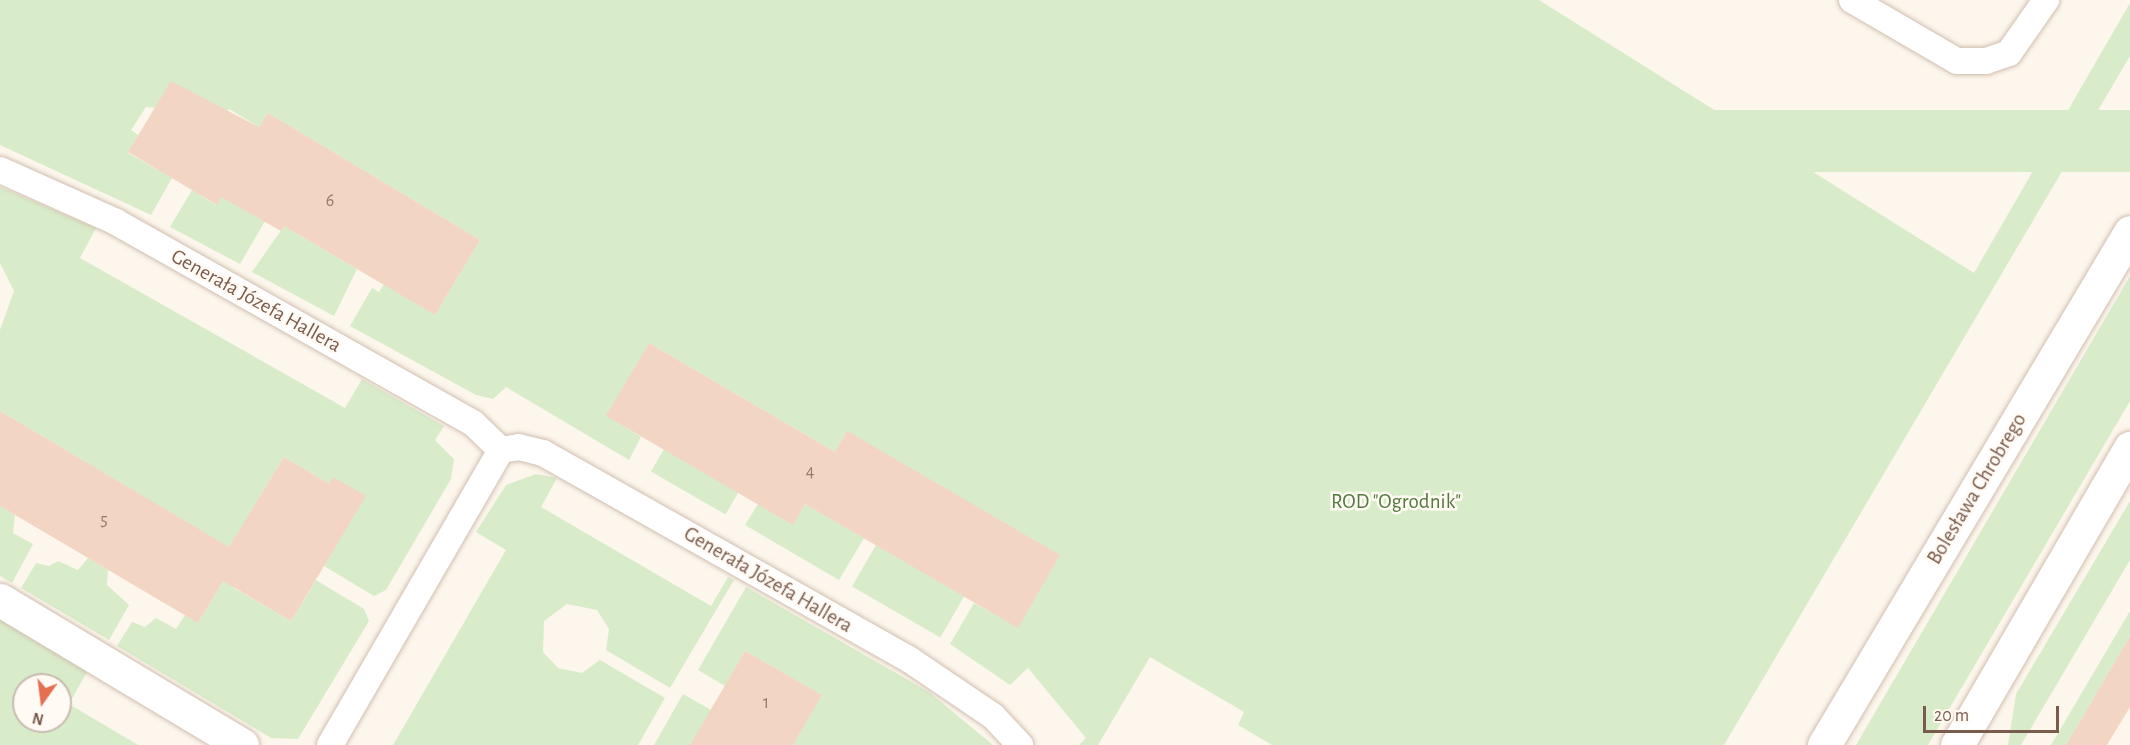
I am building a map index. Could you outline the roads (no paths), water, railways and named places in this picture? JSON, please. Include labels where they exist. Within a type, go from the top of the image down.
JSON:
[{"type":"street","name":"Bolesława Chrobrego","points":[[1824,745],[2130,232]]},
{"type":"street","points":[[1957,745],[2130,448]]},
{"type":"street","points":[[0,600],[242,745]]},
{"type":"lane","points":[[1852,0],[1957,61],[1986,61],[2009,53],[2046,0]]},
{"type":"lane","name":"Generała Józefa Hallera","points":[[0,170],[116,222],[473,423],[501,450],[543,453],[751,570],[960,692],[1020,745]]},
{"type":"lane","points":[[330,745],[501,450]]},
{"type":"park label","name":"ROD \"Ogrodnik\"","points":[[1396,502]]}]
